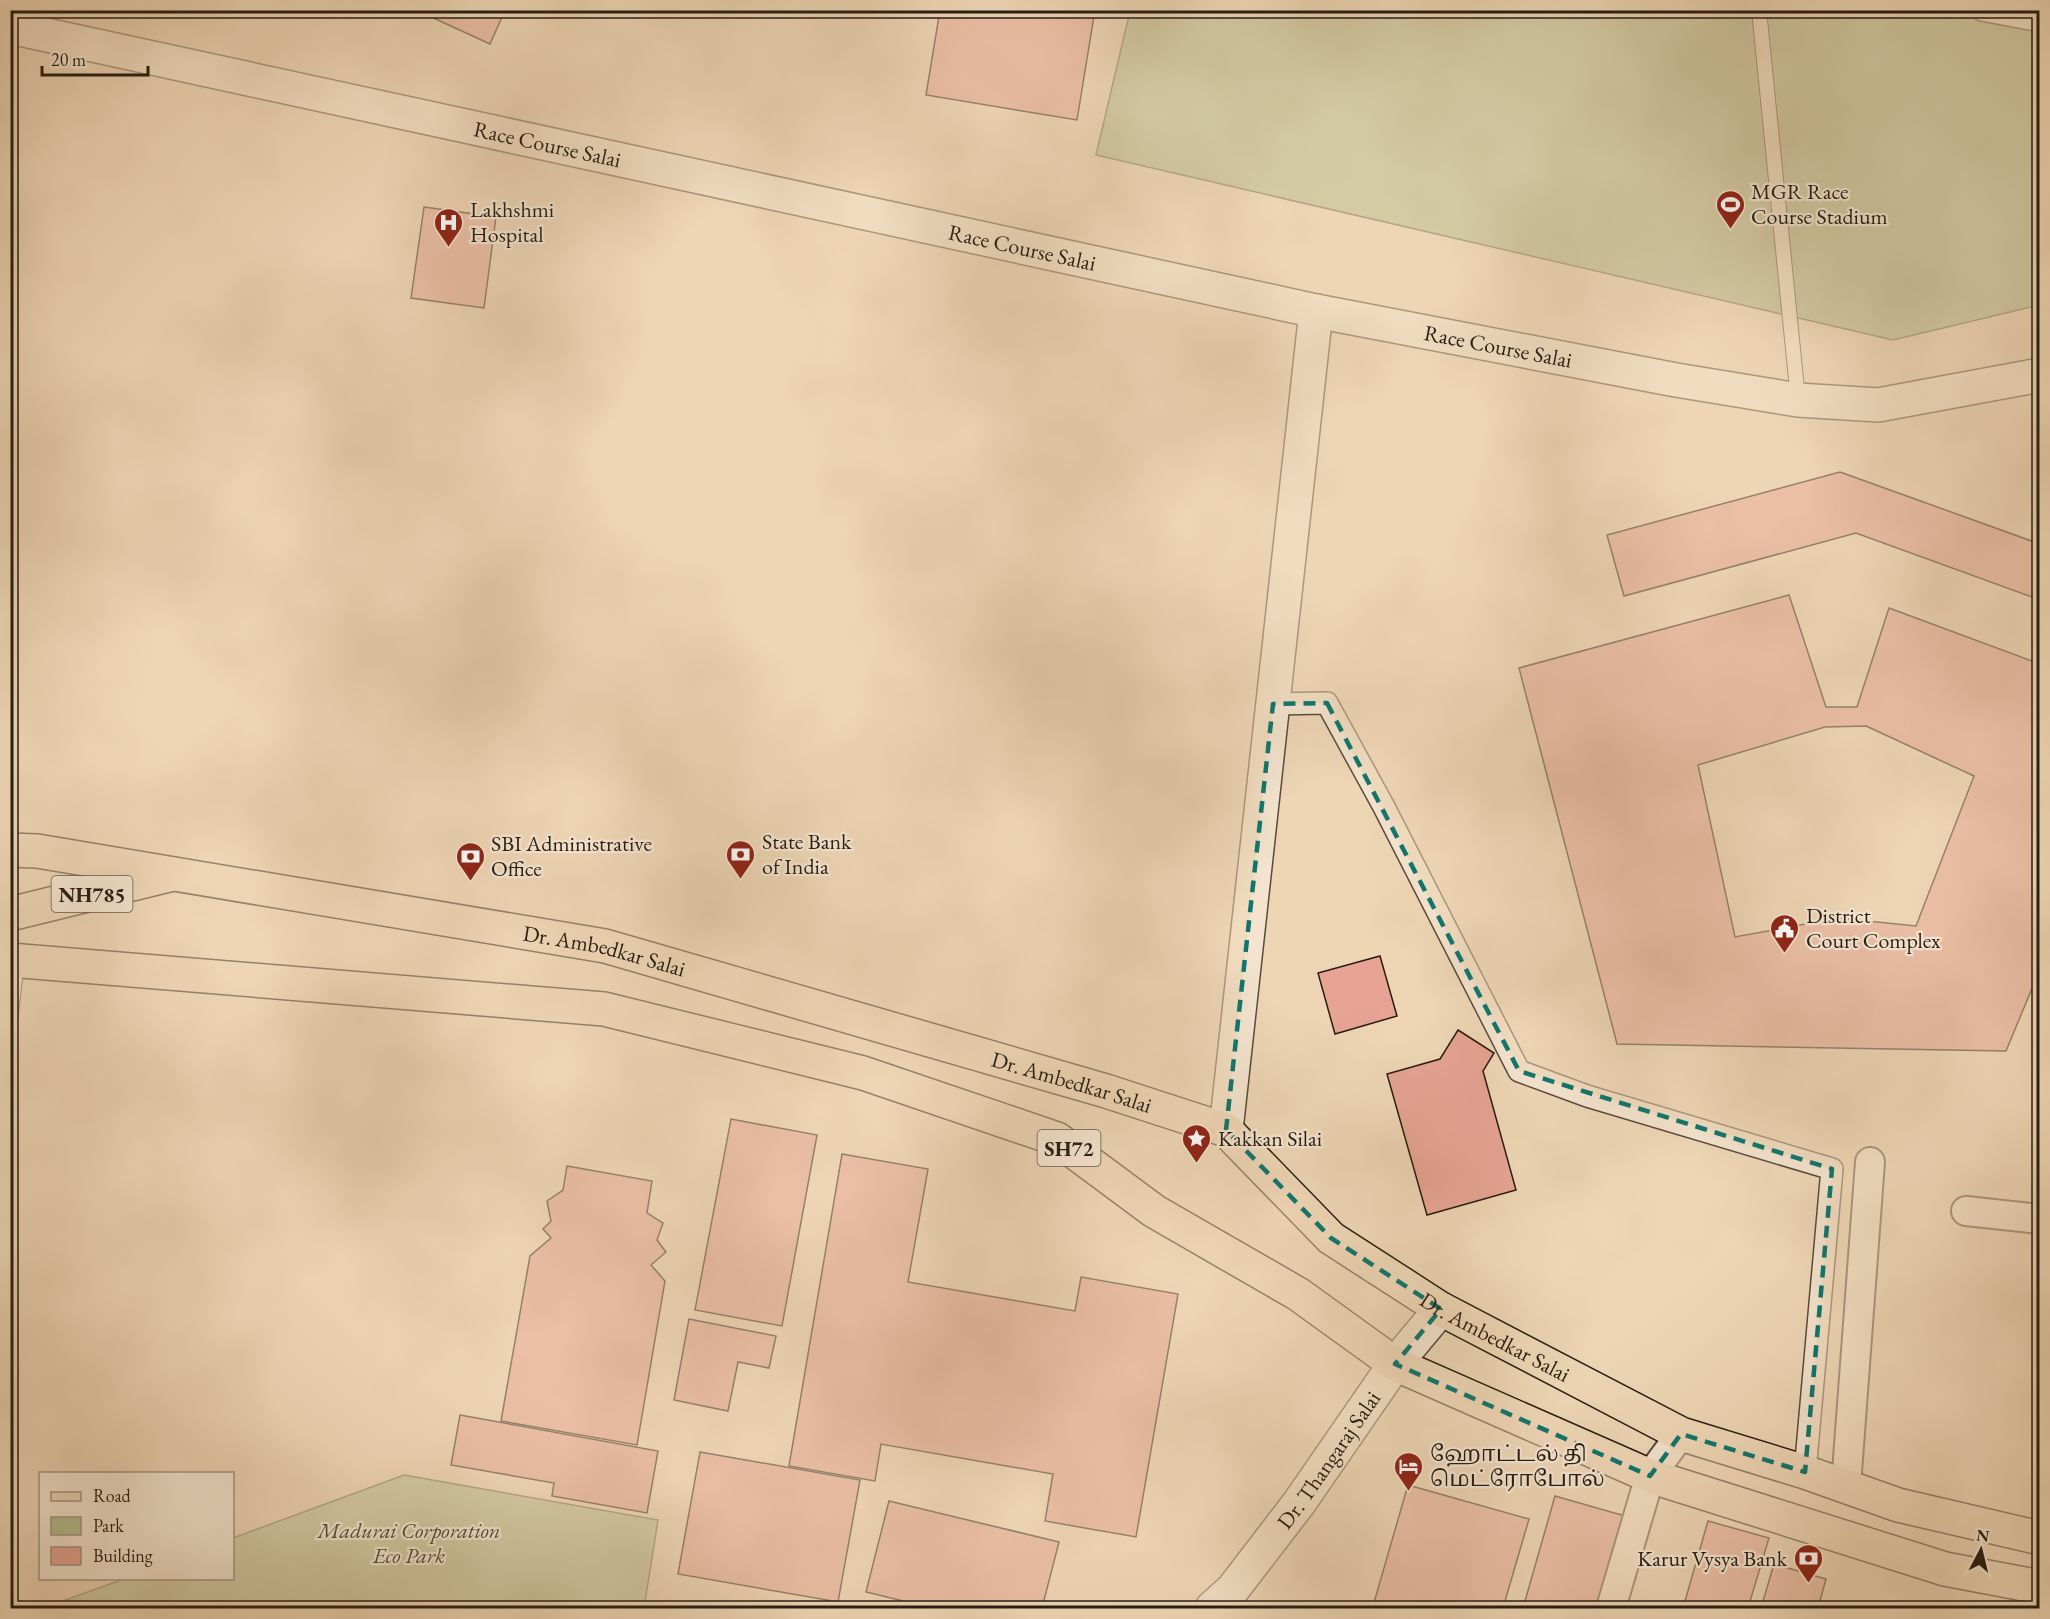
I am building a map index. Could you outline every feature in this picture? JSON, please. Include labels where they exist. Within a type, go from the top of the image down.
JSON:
[{"type":"main road","name":"Dr. Ambedkar Salai","points":[[10,850],[37,851],[605,946],[1106,1091],[1226,1130],[1331,1238],[1441,1309],[1681,1434],[1805,1472],[1898,1505],[2040,1538]]},
{"type":"main road","name":"NH785","points":[[10,914],[173,874]]},
{"type":"main road","name":"SH72","points":[[14,961],[604,1009],[863,1073],[1057,1139],[1154,1210],[1298,1294],[1395,1364],[1650,1476],[1945,1569],[2040,1587]]},
{"type":"street","points":[[1982,10],[2040,21]]},
{"type":"street","name":"Race Course Salai","points":[[10,27],[1316,311],[1676,380],[1798,400],[1878,405],[2040,375]]},
{"type":"street","points":[[1226,1130],[1316,311]]},
{"type":"street","points":[[1273,704],[1327,703],[1384,807],[1519,1071],[1587,1096],[1832,1169],[1805,1472]]},
{"type":"street","points":[[1846,1486],[1870,1162]]},
{"type":"street","points":[[1966,1211],[2040,1219]]},
{"type":"street","name":"Dr. Thangaraj Salai","points":[[1212,1608],[1233,1588],[1299,1503],[1395,1364],[1441,1309]]},
{"type":"street","points":[[1611,1608],[1650,1476],[1681,1434]]},
{"type":"lane","points":[[1759,10],[1798,400]]},
{"type":"lane","points":[[10,1022],[14,961]]},
{"type":"highlighted area","points":[[1327,703],[1519,1071],[1832,1169],[1805,1472],[1681,1434],[1650,1476],[1395,1364],[1441,1309],[1331,1238],[1226,1130],[1273,704]]},
{"type":"green space","name":"MGR Race Course Stadium","points":[[1130,11],[2039,11],[2039,305],[1893,340],[1096,155]]},
{"type":"green space","name":"Madurai Corporation Eco Park","points":[[404,1475],[658,1520],[644,1608],[43,1608],[121,1580],[234,1580],[234,1538]]},
{"type":"building","points":[[416,10],[505,10],[490,44]]},
{"type":"building","points":[[940,10],[1095,10],[1077,120],[926,95]]},
{"type":"building","points":[[424,207],[496,217],[484,308],[411,298]]},
{"type":"building","points":[[1840,472],[2040,544],[2040,600],[1856,533],[1624,596],[1607,535]]},
{"type":"building","points":[[1789,595],[1826,707],[1857,707],[1889,608],[2040,664],[2040,969],[2006,1051],[1617,1044],[1519,668]],"holes":[[[1866,726],[1974,776],[1916,926],[1838,918],[1735,937],[1698,765],[1825,727]]]},
{"type":"building","points":[[1380,956],[1397,1016],[1335,1034],[1318,973]]},
{"type":"building","points":[[1458,1030],[1494,1053],[1483,1071],[1516,1190],[1427,1215],[1387,1074],[1440,1059]]},
{"type":"building","points":[[731,1119],[817,1135],[782,1326],[695,1310]]},
{"type":"building","points":[[842,1154],[928,1169],[908,1282],[1075,1311],[1081,1277],[1178,1294],[1136,1537],[1045,1521],[1053,1474],[881,1444],[875,1481],[789,1466]]},
{"type":"building","points":[[567,1166],[652,1181],[647,1213],[663,1223],[657,1240],[666,1252],[651,1265],[665,1281],[637,1445],[501,1421],[530,1256],[551,1238],[543,1229],[551,1221],[547,1201],[563,1190]]},
{"type":"building","points":[[689,1319],[776,1336],[769,1368],[738,1362],[728,1411],[674,1400]]},
{"type":"building","points":[[460,1415],[658,1451],[647,1513],[552,1496],[554,1483],[451,1465]]},
{"type":"building","points":[[700,1452],[860,1480],[838,1602],[678,1574]]},
{"type":"building","points":[[1408,1485],[1529,1519],[1503,1608],[1380,1608],[1373,1606]]},
{"type":"building","points":[[1555,1496],[1625,1516],[1599,1608],[1523,1608]]},
{"type":"building","points":[[889,1501],[1059,1542],[1042,1608],[932,1608],[866,1592]]},
{"type":"building","points":[[1708,1521],[1769,1538],[1748,1608],[1683,1608]]},
{"type":"building","points":[[1774,1564],[1826,1579],[1818,1608],[1761,1608]]},
{"type":"place","name":"MGR Race Course Stadium","points":[[1730,230]]},
{"type":"place","name":"Lakhshmi Hospital","points":[[449,248]]},
{"type":"place","name":"State Bank of India","points":[[741,880]]},
{"type":"place","name":"SBI Administrative Office","points":[[470,882]]},
{"type":"place","name":"District Court Complex","points":[[1785,954]]},
{"type":"place","name":"Kakkan Silai","points":[[1197,1164]]},
{"type":"place","name":"ஹோட்டல் தி மெட்ரோபோல்","points":[[1409,1492]]},
{"type":"place","name":"Karur Vysya Bank","points":[[1808,1584]]}]
